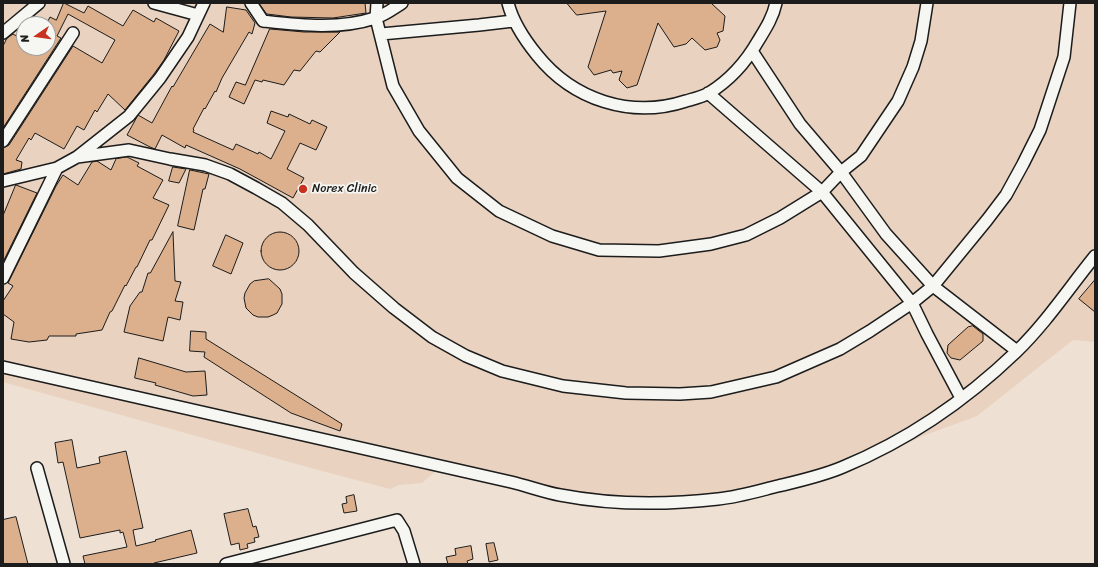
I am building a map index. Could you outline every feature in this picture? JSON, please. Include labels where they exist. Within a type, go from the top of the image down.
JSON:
[{"type":"street","points":[[3,33],[39,3]]},
{"type":"street","points":[[154,3],[198,15]]},
{"type":"street","points":[[3,181],[57,168],[77,157],[129,116],[160,78],[188,37],[204,3]]},
{"type":"street","points":[[251,3],[262,21],[306,25],[346,24],[376,18],[402,3]]},
{"type":"street","points":[[377,3],[376,18],[393,86],[419,131],[457,178],[499,211],[552,236],[599,250],[659,251],[711,244],[746,235],[780,218],[822,192],[841,172],[860,156],[898,101],[913,66],[921,42],[927,3]]},
{"type":"street","points":[[508,3],[513,21],[528,44],[549,69],[564,82],[583,93],[604,102],[643,109],[672,106],[708,94],[736,72],[752,51],[773,15],[776,3]]},
{"type":"street","points":[[77,157],[129,150],[205,165],[230,174],[282,203],[308,225],[354,273],[394,308],[432,337],[466,356],[502,372],[563,386],[626,393],[680,394],[710,392],[776,377],[840,349],[912,303],[933,286],[1006,195],[1040,130],[1064,57],[1070,3]]},
{"type":"street","points":[[380,34],[513,21]]},
{"type":"street","points":[[3,140],[73,33]]},
{"type":"street","points":[[752,51],[800,124],[841,172],[886,234],[933,286],[1017,351]]},
{"type":"street","points":[[708,94],[822,192],[912,303],[961,398]]},
{"type":"street","points":[[3,278],[57,168]]},
{"type":"street","points":[[3,367],[512,482],[560,495],[657,504],[720,499],[802,481],[842,468],[910,433],[935,417],[980,384],[1038,330],[1095,256]]},
{"type":"street","points":[[37,468],[64,564]]},
{"type":"street","points":[[226,564],[397,520],[404,531],[414,564]]},
{"type":"shaded area","points":[[3,3],[1095,3],[1095,264],[1070,300],[1095,268],[1095,342],[1073,340],[977,416],[923,436],[845,471],[738,497],[632,504],[436,471],[422,483],[399,485],[390,489],[3,382]]},
{"type":"building","points":[[64,3],[84,13],[88,6],[123,26],[133,10],[154,22],[156,18],[179,31],[164,60],[125,110],[108,94],[97,112],[95,110],[84,130],[77,126],[64,149],[35,133],[31,140],[29,138],[16,160],[22,162],[21,169],[3,174],[3,148],[9,145],[73,46],[102,63],[115,40],[68,14],[57,36],[61,38],[56,46],[56,20]]},
{"type":"building","points":[[259,3],[365,3],[366,13],[333,18],[291,17],[267,14]]},
{"type":"building","points":[[567,3],[711,3],[725,16],[723,31],[717,33],[720,40],[717,47],[705,50],[692,38],[686,44],[674,47],[658,23],[637,85],[627,88],[619,80],[622,71],[613,73],[611,70],[594,75],[588,67],[606,11],[577,15]]},
{"type":"building","points":[[227,7],[246,10],[255,23],[252,34],[249,32],[222,78],[216,92],[215,91],[205,109],[204,108],[193,129],[193,132],[233,150],[236,144],[258,154],[259,152],[271,159],[285,131],[267,123],[271,111],[288,117],[289,114],[310,124],[312,120],[327,127],[316,150],[300,143],[287,169],[304,178],[293,198],[240,169],[186,145],[185,148],[162,135],[155,149],[127,135],[138,115],[152,123],[172,86],[173,87],[210,24],[223,32]]},
{"type":"building","points":[[270,29],[304,32],[340,32],[320,52],[316,51],[300,71],[294,70],[284,85],[263,80],[262,82],[255,80],[244,104],[229,97],[236,82],[245,85]]},
{"type":"building","points":[[13,34],[16,36],[16,56],[49,56],[3,128],[3,46],[7,38]]},
{"type":"building","points":[[127,157],[139,163],[137,166],[163,180],[153,198],[169,205],[152,240],[150,240],[137,267],[126,286],[125,285],[112,311],[110,312],[102,330],[76,334],[76,336],[49,336],[47,340],[29,342],[11,339],[14,322],[3,314],[3,301],[13,286],[8,283],[56,186],[63,175],[78,185],[92,162],[97,161],[111,170],[116,159]]},
{"type":"building","points":[[173,167],[186,169],[179,183],[169,181]]},
{"type":"building","points":[[190,170],[209,174],[205,189],[203,189],[194,230],[178,226]]},
{"type":"building","points":[[16,185],[37,193],[3,262],[3,216]]},
{"type":"building","points":[[173,232],[175,281],[181,282],[175,301],[183,302],[180,320],[168,317],[163,341],[124,332],[130,306],[140,292],[142,292],[148,273],[150,273]]},
{"type":"building","points":[[276,232],[284,232],[294,237],[298,244],[298,258],[294,265],[284,270],[276,270],[266,265],[264,262],[261,255],[261,247],[266,237],[269,235]]},
{"type":"building","points":[[226,235],[243,243],[231,274],[213,266]]},
{"type":"building","points":[[269,279],[280,289],[282,294],[282,304],[277,313],[268,317],[258,317],[253,315],[246,308],[244,298],[245,293],[250,284],[254,281]]},
{"type":"building","points":[[1095,280],[1095,312],[1079,299]]},
{"type":"building","points":[[973,326],[983,334],[983,341],[960,360],[951,358],[947,353],[948,345],[968,327]]},
{"type":"building","points":[[191,331],[206,332],[206,339],[342,424],[340,431],[291,413],[204,357],[205,352],[190,351]]},
{"type":"building","points":[[139,358],[186,372],[205,371],[207,395],[193,396],[155,385],[156,383],[135,378]]},
{"type":"building","points":[[72,440],[77,468],[100,463],[99,457],[126,451],[143,528],[133,530],[136,546],[191,530],[197,553],[154,563],[155,564],[85,564],[83,556],[127,547],[123,532],[120,533],[120,530],[80,538],[63,462],[58,463],[55,443]]},
{"type":"building","points":[[354,495],[357,511],[344,513],[342,504],[347,503],[346,497]]},
{"type":"building","points":[[248,509],[253,527],[256,526],[259,537],[254,538],[255,542],[247,544],[248,548],[240,550],[239,543],[231,545],[224,514]]},
{"type":"building","points":[[16,517],[28,564],[3,564],[3,520]]},
{"type":"building","points":[[494,543],[498,560],[489,562],[486,544]]},
{"type":"building","points":[[471,546],[473,559],[467,561],[468,564],[448,564],[446,557],[456,555],[455,549]]},
{"type":"place","name":"Norex Clinic","points":[[303,189]]}]
